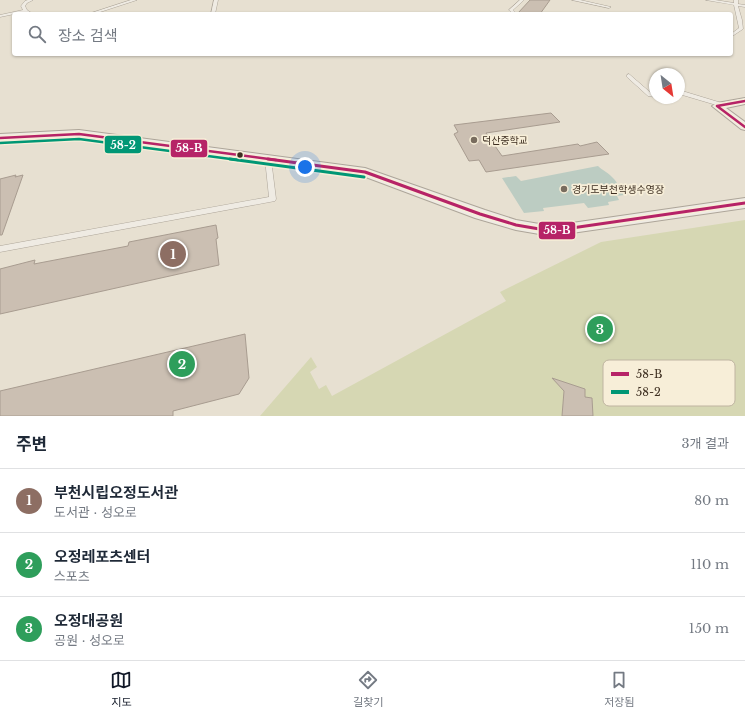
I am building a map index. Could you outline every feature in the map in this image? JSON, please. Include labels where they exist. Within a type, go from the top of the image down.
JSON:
[{"type":"street","points":[[745,101],[717,106],[745,127]]},
{"type":"street","points":[[0,138],[79,134],[365,172],[480,214],[516,225],[551,231],[745,203]]},
{"type":"lane","points":[[20,12],[25,11],[23,6],[26,2],[31,0]]},
{"type":"lane","points":[[96,12],[135,0]]},
{"type":"lane","points":[[213,12],[216,0]]},
{"type":"lane","points":[[513,12],[511,10],[522,0]]},
{"type":"lane","points":[[574,0],[609,7]]},
{"type":"lane","points":[[708,0],[736,2],[745,6]]},
{"type":"lane","points":[[733,34],[740,28],[741,19],[736,2]]},
{"type":"lane","points":[[0,16],[12,14]]},
{"type":"lane","points":[[630,76],[649,94]]},
{"type":"lane","points":[[685,94],[723,105]]},
{"type":"lane","points":[[0,249],[273,199],[268,159]]},
{"type":"green space","points":[[745,220],[745,416],[260,416],[311,357],[317,367],[310,372],[319,389],[326,385],[332,396],[506,301],[500,292],[601,242]]},
{"type":"shaded area","name":"경기도부천학생수영장","points":[[598,166],[614,179],[624,195],[617,196],[619,200],[608,202],[609,205],[588,208],[584,203],[543,208],[544,211],[524,213],[502,178],[516,176],[521,181]]},
{"type":"building","points":[[530,0],[550,0],[541,12],[519,12]]},
{"type":"building","name":"덕산중학교","points":[[551,113],[560,122],[486,133],[502,156],[578,144],[580,146],[597,142],[609,154],[486,172],[479,160],[469,161],[454,134],[458,132],[454,125]]},
{"type":"building","points":[[16,175],[15,177],[23,175],[2,235],[0,235],[0,179]]},
{"type":"building","points":[[216,225],[219,265],[0,314],[0,269],[35,260],[34,264],[128,246],[129,242]]},
{"type":"building","points":[[245,334],[249,378],[239,394],[173,411],[173,416],[0,416],[0,391]]},
{"type":"building","points":[[552,378],[585,389],[585,397],[592,398],[593,416],[562,416],[564,391]]},
{"type":"transit line","name":"58-B","points":[[745,101],[717,106],[745,127]]},
{"type":"transit line","name":"58-B","points":[[0,138],[79,134],[365,172],[480,214],[516,225],[551,231],[745,203]]},
{"type":"transit line","name":"58-2","points":[[0,143],[79,139],[364,177]]},
{"type":"place","name":"덕산중학교","points":[[474,140]]},
{"type":"place","name":"경기도부천학생수영장","points":[[564,189]]},
{"type":"place","name":"부천시립오정도서관","points":[[173,254]]},
{"type":"place","name":"오정대공원","points":[[600,329]]},
{"type":"place","name":"오정레포츠센터","points":[[182,364]]}]
